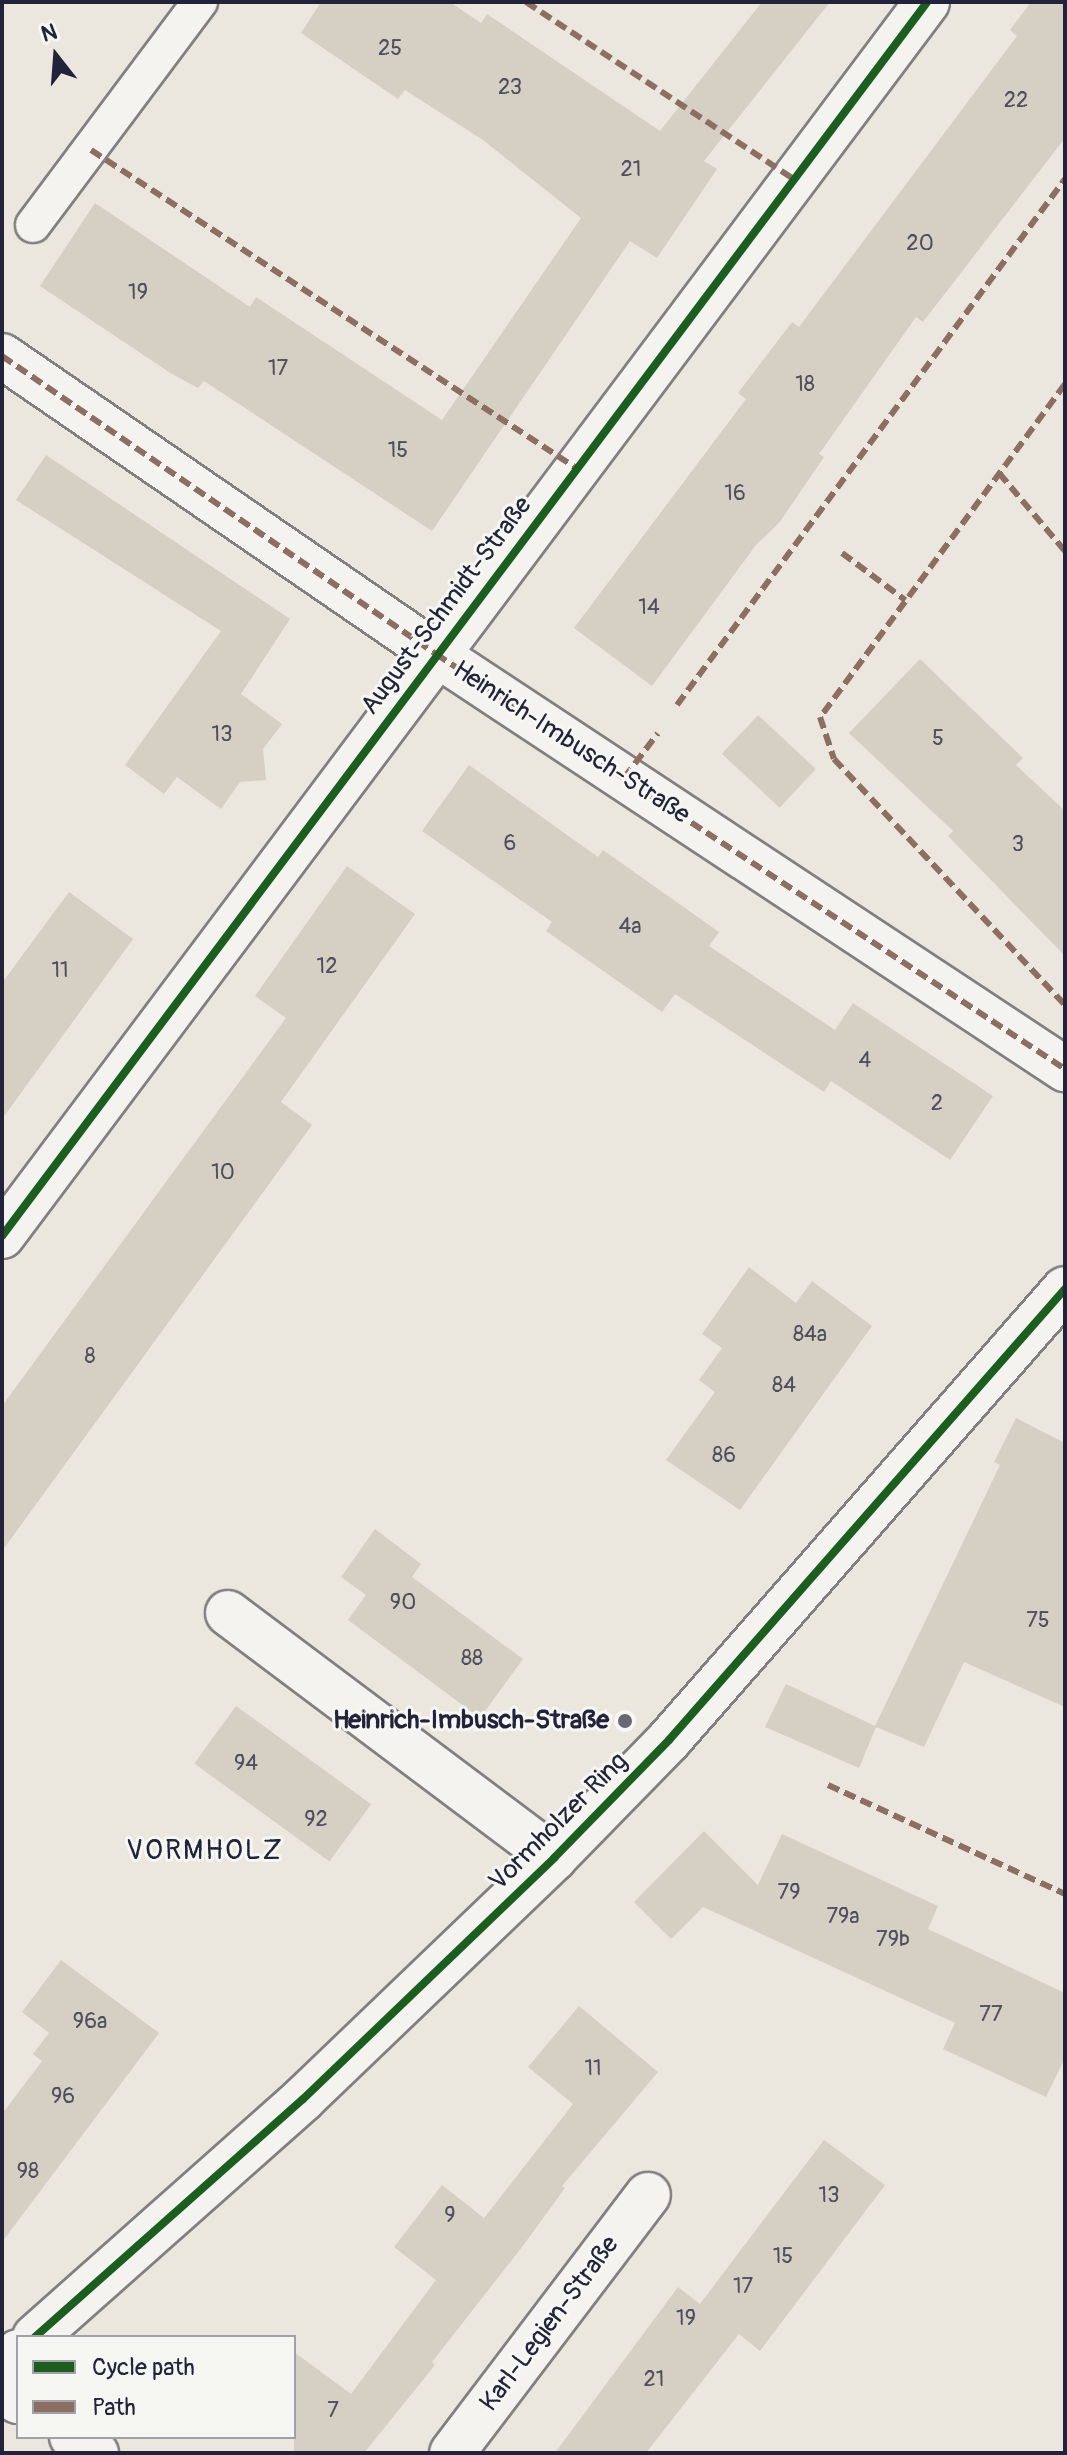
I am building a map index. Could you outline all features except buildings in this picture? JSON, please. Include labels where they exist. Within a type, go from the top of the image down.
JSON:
[{"type":"street","name":"August-Schmidt-Straße","points":[[2,1236],[927,2]]},
{"type":"street","name":"Heinrich-Imbusch-Straße","points":[[2,356],[436,654],[1065,1069]]},
{"type":"street","name":"Vormholzer Ring","points":[[37,2335],[303,2099],[554,1858],[669,1740],[1065,1289]]},
{"type":"street","name":"Vormholzer Ring","points":[[228,1613],[554,1858]]},
{"type":"street","name":"Karl-Legien-Straße","points":[[452,2453],[648,2195]]},
{"type":"street","points":[[75,2439],[96,2453]]},
{"type":"lane","points":[[33,225],[200,2]]},
{"type":"marked path","points":[[526,2],[793,179]]},
{"type":"marked path","points":[[91,150],[576,468]]},
{"type":"marked path","points":[[677,705],[1065,179]]},
{"type":"marked path","points":[[2,356],[436,654],[1065,1069]]},
{"type":"marked path","points":[[1065,384],[820,717],[834,759],[1065,1005]]},
{"type":"marked path","points":[[999,473],[1065,551]]},
{"type":"marked path","points":[[842,553],[905,600]]},
{"type":"marked path","points":[[624,778],[658,733]]},
{"type":"marked path","points":[[828,1785],[1065,1894]]},
{"type":"cycle path","points":[[2,1236],[927,2]]},
{"type":"cycle path","points":[[37,2335],[303,2099],[554,1858],[669,1740],[1065,1289]]},
{"type":"place","name":"Heinrich-Imbusch-Straße","points":[[625,1721]]},
{"type":"district","name":"VORMHOLZ","points":[[205,1851]]}]
